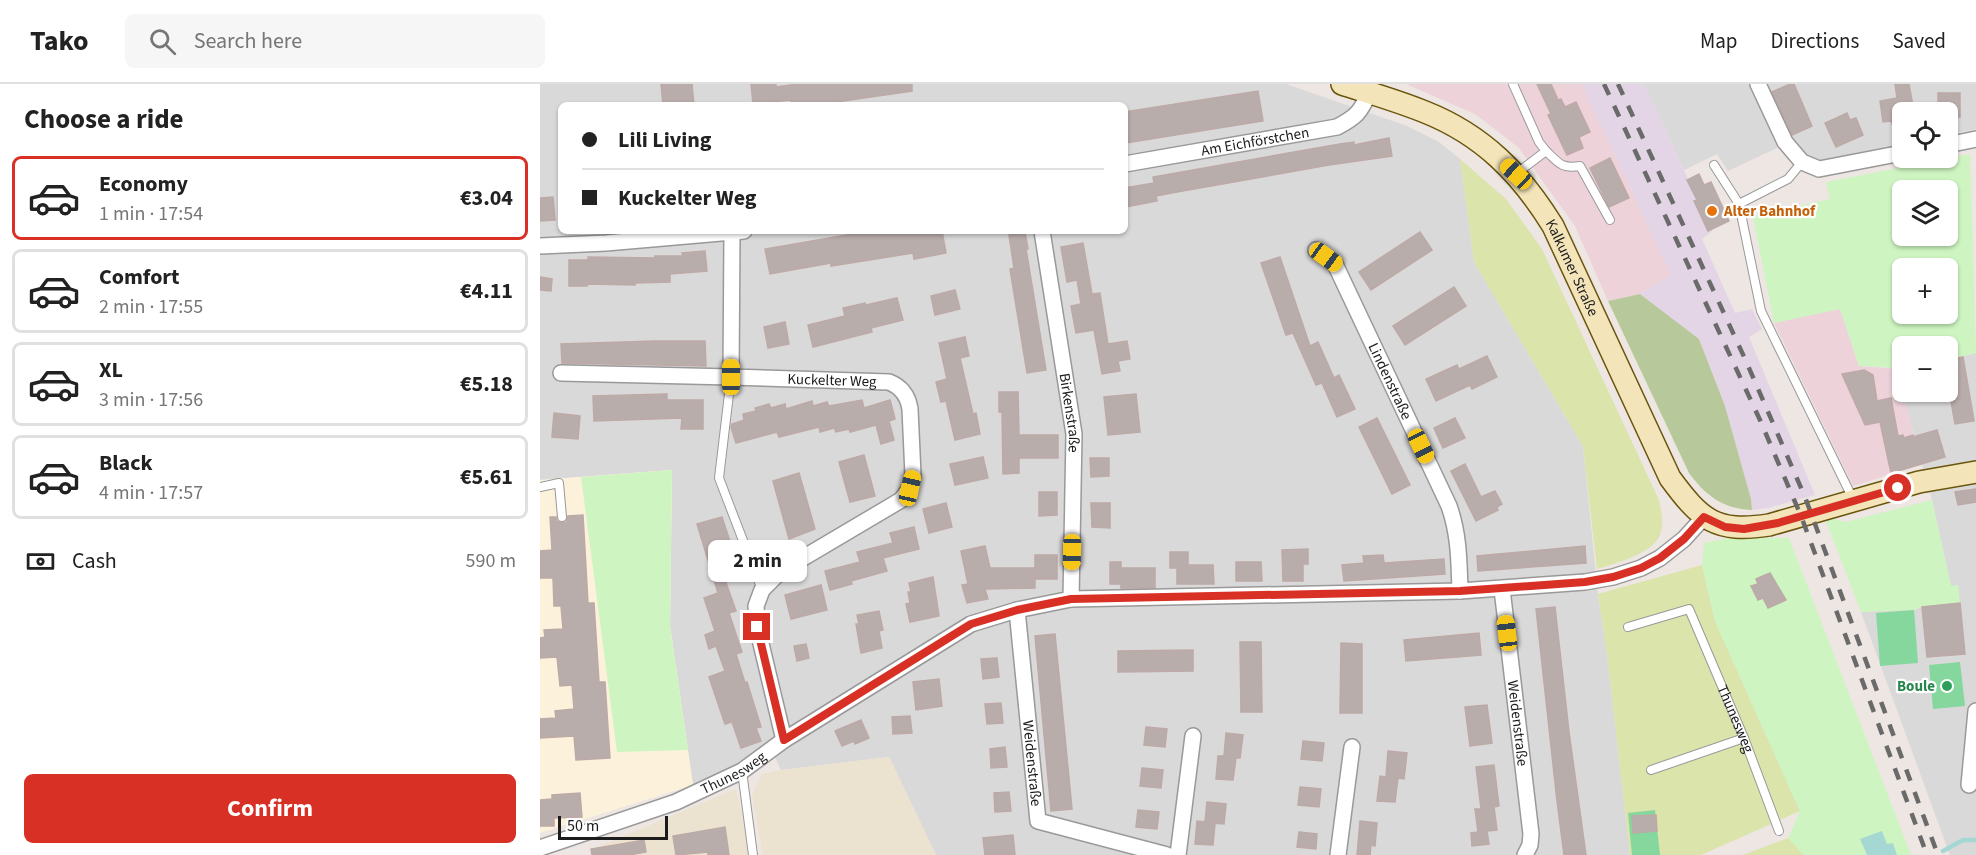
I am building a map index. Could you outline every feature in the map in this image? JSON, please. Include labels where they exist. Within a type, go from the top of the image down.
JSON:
[{"type":"main road","name":"Kalkumer Straße","points":[[1354,87],[1426,112],[1465,131],[1516,174],[1535,198],[1552,226],[1670,478],[1688,503],[1704,517],[1725,527],[1744,529],[1769,525],[1853,501]]},
{"type":"main road","points":[[1853,501],[1920,482],[1976,472]]},
{"type":"street","points":[[1758,84],[1785,142],[1802,162],[1820,169],[1892,155]]},
{"type":"street","name":"Am Eichförstchen","points":[[1128,163],[1337,127],[1355,118],[1362,111],[1354,87]]},
{"type":"street","points":[[1958,143],[1976,139]]},
{"type":"street","points":[[540,246],[688,234]]},
{"type":"street","points":[[731,377],[738,234]]},
{"type":"street","name":"Birkenstraße","points":[[1042,234],[1074,434],[1071,599]]},
{"type":"street","name":"Lindenstraße","points":[[1316,250],[1335,264],[1449,506],[1458,541],[1460,591]]},
{"type":"street","name":"Kuckelter Weg","points":[[561,373],[889,382],[902,389],[910,409],[913,475],[910,488],[901,500],[781,571],[762,590]]},
{"type":"street","name":"Thunesweg","points":[[540,848],[676,802],[742,771],[784,740],[971,624],[1017,610],[1071,599],[1460,591],[1585,582],[1613,577],[1641,568],[1660,558],[1684,539],[1704,517]]},
{"type":"street","name":"Weidenstraße","points":[[1502,589],[1531,834],[1530,845],[1525,855]]},
{"type":"street","points":[[762,590],[756,606],[757,627],[784,740]]},
{"type":"street","name":"Weidenstraße","points":[[1017,610],[1038,820],[1167,855]]},
{"type":"street","points":[[1969,785],[1976,711]]},
{"type":"street","points":[[1178,855],[1192,735]]},
{"type":"street","points":[[1338,855],[1352,747]]},
{"type":"lane","points":[[1513,84],[1539,142],[1559,164],[1567,168],[1580,166],[1610,220]]},
{"type":"lane","points":[[1516,174],[1546,151]]},
{"type":"lane","points":[[1739,204],[1788,179],[1802,162]]},
{"type":"lane","points":[[1714,165],[1739,204],[1761,311],[1853,501]]},
{"type":"lane","points":[[731,377],[719,478],[762,590]]},
{"type":"lane","points":[[540,487],[559,483],[562,517]]},
{"type":"lane","name":"Thunesweg","points":[[1628,627],[1689,609],[1744,738],[1779,831]]},
{"type":"lane","points":[[1651,770],[1744,738]]},
{"type":"lane","points":[[742,771],[753,855]]},
{"type":"shaded area","points":[[540,84],[1286,84],[1407,126],[1439,142],[1460,159],[1474,262],[1583,446],[1598,595],[1630,855],[936,855],[889,757],[781,770],[769,744],[735,765],[693,785],[670,626],[672,470],[540,480]]},
{"type":"shaded area","points":[[1406,84],[1582,84],[1671,275],[1640,294],[1608,301],[1575,226],[1518,147],[1475,114]]},
{"type":"shaded area","points":[[1582,84],[1644,84],[1712,231],[1702,239],[1735,313],[1752,309],[1762,329],[1749,337],[1815,495],[1752,510],[1725,406],[1699,339],[1640,294],[1671,275]]},
{"type":"shaded area","points":[[1644,84],[1976,84],[1976,129],[1958,133],[1958,102],[1892,102],[1892,147],[1821,162],[1807,156],[1794,140],[1728,171],[1717,154],[1684,170]]},
{"type":"shaded area","points":[[1840,308],[1859,366],[1892,369],[1892,402],[1905,402],[1921,465],[1853,486],[1774,323]]},
{"type":"shaded area","points":[[1976,353],[1976,855],[1950,855],[1861,612],[1960,603],[1951,586],[1932,500],[1905,402],[1958,402],[1958,357]]},
{"type":"shaded area","points":[[672,470],[670,626],[693,785],[540,833],[540,480]]},
{"type":"shaded area","points":[[889,757],[936,855],[763,855],[752,795],[762,774]]},
{"type":"shaded area","points":[[736,789],[751,855],[595,855],[595,848]]},
{"type":"green space","points":[[1970,154],[1976,353],[1958,357],[1958,336],[1892,336],[1892,368],[1859,366],[1840,309],[1774,323],[1753,217],[1830,199],[1826,182],[1898,168],[1958,168],[1958,156]]},
{"type":"green space","points":[[1460,159],[1506,199],[1542,249],[1659,500],[1662,523],[1659,537],[1655,543],[1631,558],[1597,569],[1583,446],[1474,262]]},
{"type":"green space","points":[[1640,294],[1699,339],[1725,406],[1752,510],[1724,504],[1708,494],[1689,473],[1608,301]]},
{"type":"green space","points":[[672,470],[670,626],[688,750],[617,752],[581,477]]},
{"type":"green space","points":[[1932,500],[1951,586],[1958,585],[1960,603],[1914,610],[1861,612],[1826,521],[1835,519],[1846,522]]},
{"type":"green space","points":[[1728,538],[1789,538],[1911,855],[1804,855],[1788,838],[1800,811],[1715,621],[1702,565],[1704,543]]},
{"type":"green space","points":[[1702,565],[1715,621],[1800,811],[1701,855],[1630,855],[1598,594]]},
{"type":"green space","points":[[1914,610],[1918,663],[1880,666],[1876,613]]},
{"type":"green space","name":"Boule","points":[[1960,662],[1965,706],[1933,709],[1929,665]]},
{"type":"green space","points":[[1655,810],[1660,855],[1632,855],[1628,813]]},
{"type":"green space","points":[[1788,838],[1804,855],[1743,855]]},
{"type":"water","points":[[1882,831],[1887,844],[1893,843],[1897,855],[1867,855],[1860,839]]},
{"type":"building","points":[[661,84],[692,84],[694,102],[663,102]]},
{"type":"building","points":[[751,84],[776,84],[776,87],[798,84],[912,84],[912,91],[836,102],[791,102],[791,100],[753,102]]},
{"type":"building","points":[[1537,84],[1551,84],[1558,100],[1561,99],[1565,107],[1576,102],[1590,132],[1579,137],[1583,148],[1567,155],[1548,115],[1551,114]]},
{"type":"building","points":[[1794,84],[1812,126],[1792,135],[1772,92]]},
{"type":"building","points":[[1895,84],[1909,84],[1912,102],[1892,102],[1892,124],[1891,121],[1883,122],[1880,101],[1897,98]]},
{"type":"building","points":[[1258,91],[1263,121],[1128,143],[1128,112]]},
{"type":"building","points":[[1938,93],[1960,93],[1960,117],[1958,117],[1958,102],[1938,102]]},
{"type":"building","points":[[1847,113],[1850,120],[1856,118],[1863,135],[1836,147],[1825,123]]},
{"type":"building","points":[[1389,138],[1392,156],[1156,196],[1157,201],[1128,206],[1128,187],[1154,183],[1153,177],[1340,144],[1354,142],[1354,145]]},
{"type":"building","points":[[1610,158],[1629,198],[1609,207],[1590,168]]},
{"type":"building","name":"Alter Bahnhof","points":[[1699,174],[1704,185],[1711,182],[1729,221],[1708,231],[1687,180]]},
{"type":"building","points":[[553,197],[555,220],[540,221],[540,198]]},
{"type":"building","points":[[1420,232],[1432,250],[1371,290],[1359,272]]},
{"type":"building","points":[[852,234],[943,234],[946,253],[914,259],[913,253],[831,266],[831,263],[770,274],[765,249]]},
{"type":"building","points":[[1025,234],[1046,370],[1027,373],[1010,269],[1014,268],[1009,235]]},
{"type":"building","points":[[1083,243],[1092,294],[1100,293],[1108,344],[1127,341],[1130,359],[1118,361],[1120,371],[1102,374],[1094,330],[1076,333],[1071,306],[1081,304],[1077,280],[1067,282],[1061,247]]},
{"type":"building","points":[[705,251],[707,271],[670,274],[670,282],[569,286],[569,260],[588,260],[588,257],[655,258],[655,256],[683,256],[682,253]]},
{"type":"building","points":[[1280,257],[1310,346],[1318,342],[1334,378],[1339,375],[1355,409],[1337,417],[1322,383],[1316,385],[1293,333],[1286,335],[1261,263]]},
{"type":"building","points":[[540,277],[552,279],[551,291],[540,290]]},
{"type":"building","points":[[1454,287],[1466,306],[1405,345],[1393,326]]},
{"type":"building","points":[[955,290],[960,309],[935,315],[931,296]]},
{"type":"building","points":[[897,298],[903,320],[871,328],[872,332],[813,347],[808,325],[845,316],[843,308]]},
{"type":"building","points":[[785,322],[789,344],[768,348],[764,327]]},
{"type":"building","points":[[965,337],[969,356],[960,358],[980,434],[955,440],[946,401],[941,402],[936,382],[947,379],[939,343]]},
{"type":"building","points":[[705,341],[706,366],[562,363],[561,344]]},
{"type":"building","points":[[1487,356],[1497,377],[1472,389],[1470,385],[1436,401],[1426,379],[1457,365],[1459,369]]},
{"type":"building","points":[[1963,357],[1974,421],[1955,424],[1951,402],[1958,402],[1958,358]]},
{"type":"building","points":[[1864,370],[1873,375],[1877,401],[1891,398],[1898,436],[1903,435],[1904,438],[1913,435],[1913,437],[1937,430],[1945,457],[1891,473],[1880,422],[1865,425],[1842,374]]},
{"type":"building","points":[[999,392],[1018,392],[1019,435],[1058,435],[1058,458],[1019,458],[1019,473],[1003,474],[1002,412],[999,412]]},
{"type":"building","points":[[667,394],[667,400],[703,400],[703,429],[681,429],[682,418],[594,421],[593,396]]},
{"type":"building","points":[[1136,394],[1140,432],[1108,435],[1104,397]]},
{"type":"building","points":[[862,400],[864,408],[890,400],[895,419],[889,421],[894,440],[881,444],[876,425],[850,432],[849,429],[836,432],[834,428],[820,432],[819,427],[779,437],[777,432],[736,443],[731,427],[732,424],[744,420],[743,414],[756,411],[755,408],[769,404],[771,408],[785,404],[786,409],[812,401],[813,406],[827,402],[829,406]]},
{"type":"building","points":[[554,413],[580,416],[578,439],[552,437]]},
{"type":"building","points":[[1377,418],[1410,485],[1392,494],[1359,427]]},
{"type":"building","points":[[1455,418],[1465,438],[1443,448],[1434,428]]},
{"type":"building","points":[[864,455],[875,496],[850,502],[839,462]]},
{"type":"building","points":[[983,457],[988,478],[955,485],[950,464]]},
{"type":"building","points":[[1090,458],[1109,458],[1109,476],[1091,477]]},
{"type":"building","points":[[1465,464],[1481,497],[1495,491],[1502,504],[1497,507],[1498,510],[1476,521],[1451,471]]},
{"type":"building","points":[[799,473],[815,529],[789,539],[773,481]]},
{"type":"building","points":[[1976,489],[1976,502],[1958,505],[1955,492]]},
{"type":"building","points":[[1039,492],[1057,492],[1057,515],[1039,516]]},
{"type":"building","points":[[946,503],[952,527],[929,533],[923,509]]},
{"type":"building","points":[[1091,503],[1110,503],[1110,528],[1092,527]]},
{"type":"building","points":[[583,515],[588,603],[594,603],[599,682],[605,682],[610,758],[576,760],[574,736],[540,738],[540,719],[556,718],[555,711],[574,709],[572,685],[560,686],[557,657],[540,658],[540,638],[545,637],[544,630],[563,629],[561,606],[554,606],[553,578],[540,578],[540,551],[552,550],[550,517],[556,517],[557,521],[562,523],[566,522],[568,516]]},
{"type":"building","points":[[722,517],[740,572],[724,577],[736,611],[729,613],[742,652],[736,654],[761,727],[756,728],[761,741],[741,748],[732,722],[725,724],[709,677],[725,671],[716,646],[709,649],[705,635],[715,631],[704,598],[718,593],[697,524]]},
{"type":"building","points":[[914,527],[919,549],[883,558],[887,571],[851,581],[852,584],[830,590],[825,571],[860,562],[857,552],[893,543],[890,533]]},
{"type":"building","points":[[985,546],[990,568],[1035,568],[1035,588],[985,589],[988,599],[967,603],[962,585],[968,584],[961,551]]},
{"type":"building","points":[[1585,546],[1586,563],[1478,571],[1477,556]]},
{"type":"building","points":[[1308,549],[1308,564],[1303,564],[1303,581],[1283,581],[1282,550]]},
{"type":"building","points":[[1170,552],[1188,552],[1188,565],[1213,565],[1214,584],[1177,584],[1177,568],[1170,568]]},
{"type":"building","points":[[1035,555],[1057,555],[1057,579],[1035,579]]},
{"type":"building","points":[[1383,555],[1384,563],[1444,559],[1445,574],[1344,581],[1342,565],[1364,563],[1363,556]]},
{"type":"building","points":[[1110,562],[1121,562],[1121,568],[1155,568],[1155,588],[1121,588],[1121,584],[1110,584]]},
{"type":"building","points":[[1236,562],[1261,562],[1262,581],[1236,581]]},
{"type":"building","points":[[1770,573],[1786,600],[1768,608],[1763,598],[1758,600],[1751,586],[1758,584],[1756,579]]},
{"type":"building","points":[[933,577],[939,616],[910,622],[906,604],[910,603],[909,583]]},
{"type":"building","points":[[821,585],[827,610],[791,619],[785,595]]},
{"type":"building","points":[[1960,603],[1965,654],[1927,657],[1922,607]]},
{"type":"building","points":[[1555,607],[1586,855],[1564,855],[1557,801],[1536,609]]},
{"type":"building","points":[[879,611],[883,630],[879,631],[882,648],[861,653],[856,624],[859,624],[857,615]]},
{"type":"building","points":[[1479,633],[1481,655],[1406,661],[1404,640]]},
{"type":"building","points":[[1055,634],[1072,809],[1051,811],[1035,636]]},
{"type":"building","points":[[1240,642],[1261,642],[1262,712],[1241,712]]},
{"type":"building","points":[[1341,643],[1362,644],[1362,713],[1340,713]]},
{"type":"building","points":[[806,644],[809,658],[797,661],[794,646]]},
{"type":"building","points":[[1193,650],[1193,671],[1118,672],[1118,651]]},
{"type":"building","points":[[997,658],[999,677],[983,679],[981,659]]},
{"type":"building","points":[[939,679],[942,706],[916,710],[913,682]]},
{"type":"building","points":[[1001,703],[1003,723],[987,724],[985,704]]},
{"type":"building","points":[[1487,705],[1492,743],[1470,746],[1465,707]]},
{"type":"building","points":[[910,716],[912,733],[893,734],[892,717]]},
{"type":"building","points":[[861,720],[869,738],[842,746],[835,731]]},
{"type":"building","points":[[1146,727],[1167,729],[1165,747],[1144,745]]},
{"type":"building","points":[[1226,733],[1243,735],[1240,758],[1236,758],[1233,780],[1216,779],[1218,756],[1224,756]]},
{"type":"building","points":[[1303,741],[1324,743],[1322,761],[1301,759]]},
{"type":"building","points":[[1005,747],[1007,767],[991,768],[990,749]]},
{"type":"building","points":[[1388,751],[1407,753],[1404,779],[1398,778],[1395,802],[1377,801],[1380,776],[1386,777]]},
{"type":"building","points":[[1494,765],[1499,806],[1494,807],[1497,830],[1487,831],[1489,844],[1472,846],[1471,833],[1478,832],[1475,809],[1481,809],[1476,767]]},
{"type":"building","points":[[1142,768],[1163,770],[1161,788],[1140,786]]},
{"type":"building","points":[[1300,787],[1321,789],[1319,807],[1298,805]]},
{"type":"building","points":[[1009,792],[1011,811],[995,812],[994,793]]},
{"type":"building","points":[[580,793],[582,817],[554,818],[554,826],[540,826],[540,800],[552,799],[552,795]]},
{"type":"building","points":[[1207,802],[1226,804],[1224,824],[1215,823],[1213,845],[1195,844],[1197,821],[1205,822]]},
{"type":"building","points":[[1138,810],[1159,812],[1157,829],[1136,827]]},
{"type":"building","points":[[1656,815],[1657,831],[1633,833],[1632,816]]},
{"type":"building","points":[[1360,821],[1377,823],[1375,846],[1371,845],[1370,855],[1357,855]]},
{"type":"building","points":[[725,827],[729,855],[708,855],[708,852],[676,855],[673,836]]},
{"type":"building","points":[[1299,832],[1317,834],[1316,849],[1297,847]]},
{"type":"building","points":[[1013,835],[1015,855],[985,855],[983,838]]},
{"type":"building","points":[[644,840],[646,852],[629,855],[592,855],[591,849]]},
{"type":"waterway","points":[[1943,851],[1963,840],[1976,840]]},
{"type":"railway","points":[[1604,84],[1760,420],[1801,516],[1927,855]]},
{"type":"railway","points":[[1618,84],[1746,361],[1805,497],[1938,855]]},
{"type":"place","name":"Alter Bahnhof","points":[[1712,211]]},
{"type":"place","name":"Boule","points":[[1947,686]]},
{"type":"route","points":[[757,627],[784,740],[971,624],[1017,610],[1071,599],[1460,591],[1585,582],[1613,577],[1641,568],[1660,558],[1684,539],[1704,517],[1725,527],[1744,529],[1778,523],[1898,488]]}]
